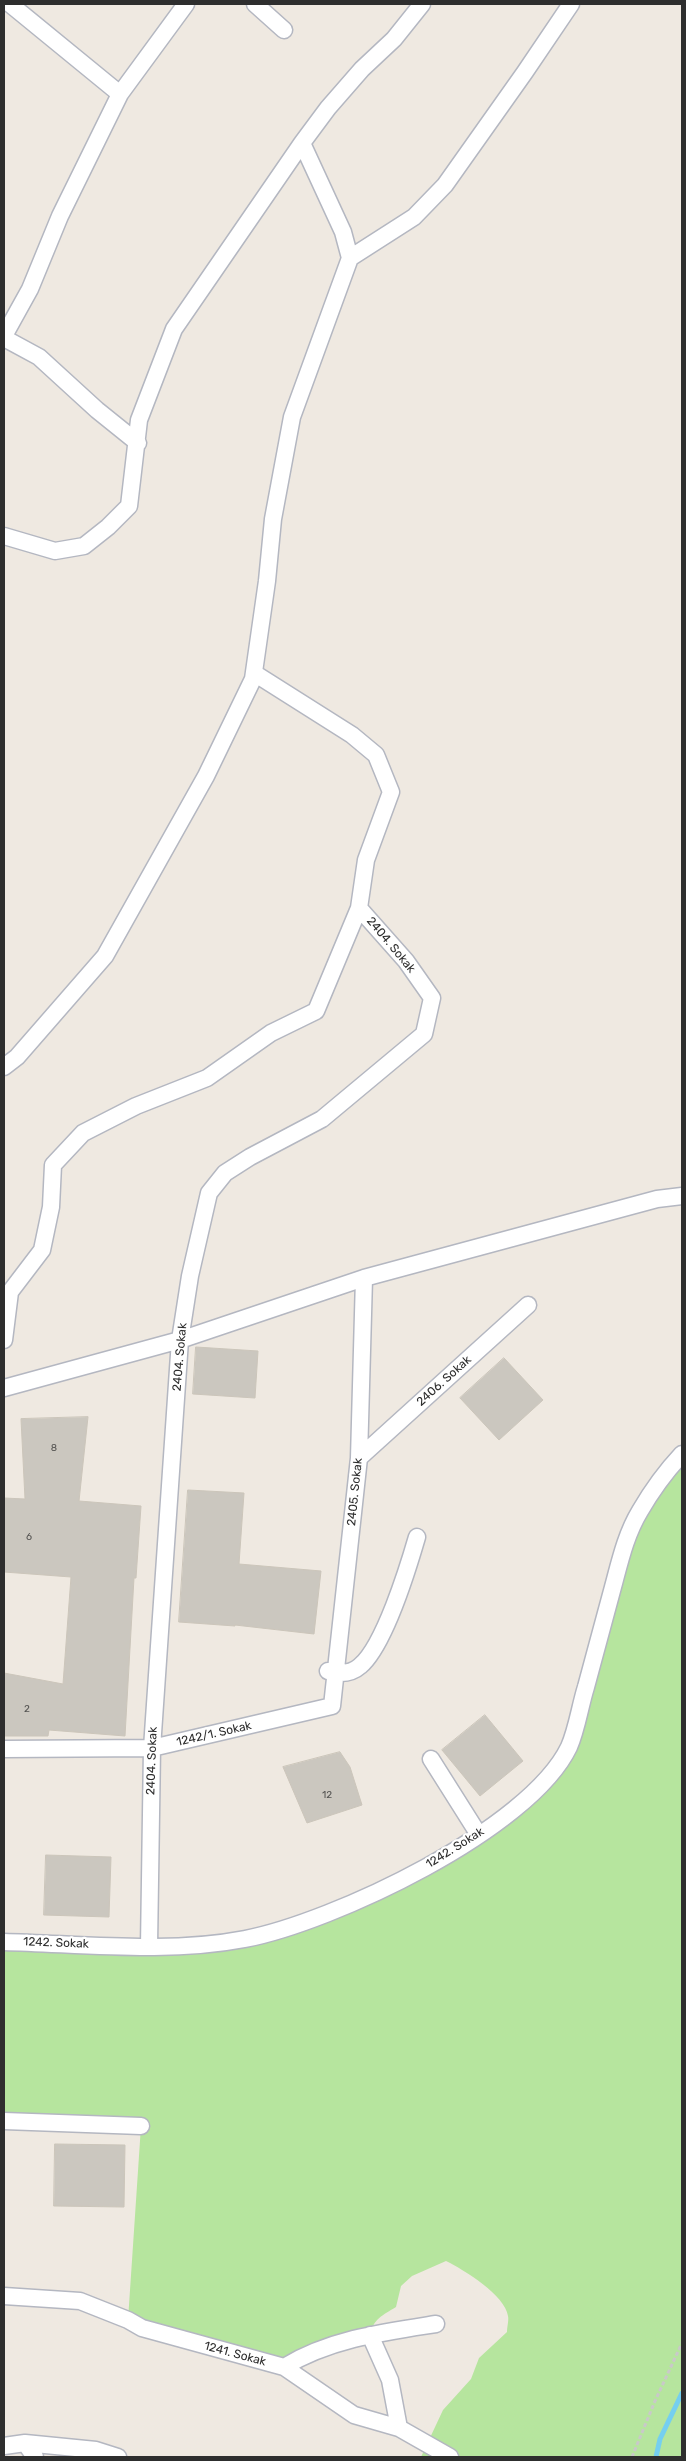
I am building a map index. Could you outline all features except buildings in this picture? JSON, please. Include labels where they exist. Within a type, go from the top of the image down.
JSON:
[{"type":"street","points":[[10,4],[120,94]]},
{"type":"street","points":[[138,443],[97,410],[39,357],[4,337],[30,289],[60,216],[120,94],[186,4]]},
{"type":"street","points":[[255,4],[284,30]]},
{"type":"street","points":[[4,536],[55,552],[84,546],[108,527],[129,506],[131,478],[138,443],[140,420],[174,329],[328,108],[362,70],[394,39],[422,4]]},
{"type":"street","points":[[350,258],[414,217],[444,185],[526,72],[571,4]]},
{"type":"street","points":[[4,1067],[17,1057],[105,956],[206,776],[253,679],[267,581],[273,519],[292,416],[350,258],[343,232],[302,143]]},
{"type":"street","points":[[4,1340],[10,1292],[42,1250],[51,1207],[53,1165],[82,1133],[136,1106],[207,1078],[271,1032],[316,1011],[358,908],[366,860],[391,792],[376,755],[352,735],[254,673]]},
{"type":"street","name":"2404. Sokak","points":[[149,1946],[152,1748],[180,1340],[190,1276],[209,1193],[225,1173],[250,1157],[322,1119],[424,1034],[432,998],[406,960],[358,908]]},
{"type":"street","points":[[4,1388],[180,1340],[364,1278],[657,1199],[682,1196]]},
{"type":"street","name":"2405. Sokak","points":[[332,1706],[359,1458],[364,1278]]},
{"type":"street","name":"2406. Sokak","points":[[359,1458],[528,1305]]},
{"type":"street","name":"1242. Sokak","points":[[4,1942],[177,1946],[246,1939],[308,1921],[352,1904],[415,1873],[479,1835],[516,1808],[540,1785],[569,1747],[625,1545],[640,1511],[682,1454]]},
{"type":"street","points":[[328,1671],[341,1673],[354,1670],[372,1652],[402,1586],[418,1537]]},
{"type":"street","name":"1242/1. Sokak","points":[[4,1749],[152,1748],[332,1706]]},
{"type":"street","points":[[431,1759],[479,1835]]},
{"type":"street","points":[[4,2122],[141,2126]]},
{"type":"street","name":"1241. Sokak","points":[[4,2296],[80,2301],[128,2320],[142,2328],[284,2367],[354,2415],[399,2428],[450,2457]]},
{"type":"street","points":[[284,2367],[301,2357],[345,2341],[436,2324]]},
{"type":"street","points":[[370,2335],[390,2380],[399,2428]]},
{"type":"street","points":[[4,2446],[25,2443],[96,2450],[118,2457]]},
{"type":"street","points":[[25,2443],[35,2457]]},
{"type":"path","points":[[632,2457],[682,2343]]},
{"type":"green space","points":[[682,1454],[682,2457],[421,2457],[443,2410],[471,2379],[479,2358],[507,2332],[508,2316],[500,2300],[483,2284],[446,2261],[412,2276],[401,2286],[396,2307],[376,2321],[370,2335],[284,2367],[128,2320],[141,2126],[4,2121],[4,1942],[177,1946],[308,1921],[479,1835],[569,1747],[625,1545]]},
{"type":"waterway","points":[[656,2457],[660,2439],[682,2393]]}]
